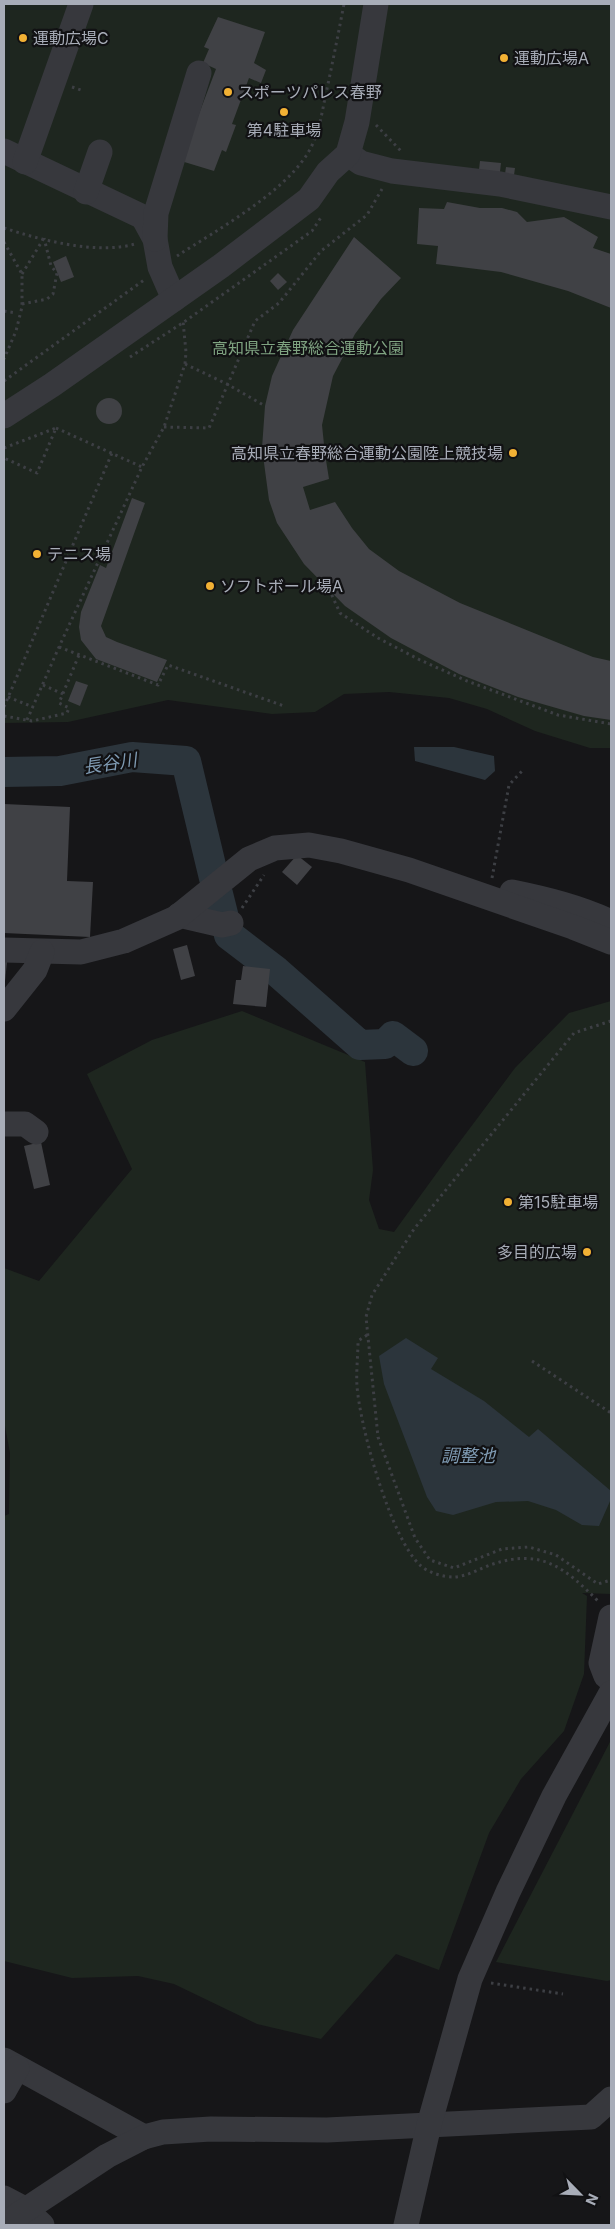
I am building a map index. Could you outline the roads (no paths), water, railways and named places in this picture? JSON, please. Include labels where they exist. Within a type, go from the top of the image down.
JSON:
[{"type":"street","points":[[81,4],[14,156],[86,192],[143,217],[155,239]]},
{"type":"street","points":[[4,416],[52,385],[221,266],[309,199],[328,172],[348,154],[357,122],[376,4]]},
{"type":"street","points":[[174,299],[160,267],[155,239],[156,213],[199,73]]},
{"type":"street","points":[[86,192],[100,152]]},
{"type":"street","points":[[348,154],[361,163],[392,171],[500,184],[611,207]]},
{"type":"street","points":[[4,950],[81,952],[124,941],[179,916],[249,859],[275,848],[309,845],[341,851],[419,873],[611,942]]},
{"type":"street","points":[[419,873],[457,876],[490,888],[544,898],[586,910],[611,922]]},
{"type":"street","points":[[179,916],[222,925],[232,923]]},
{"type":"street","points":[[4,1009],[35,970],[42,952]]},
{"type":"street","points":[[4,1124],[25,1124],[36,1132]]},
{"type":"street","points":[[608,1611],[601,1663],[606,1676],[611,1678]]},
{"type":"street","points":[[406,2225],[429,2125],[470,1979],[508,1892],[554,1796],[611,1693]]},
{"type":"street","points":[[4,2091],[10,2064],[144,2138]]},
{"type":"street","points":[[4,2224],[107,2156],[144,2138],[163,2132],[212,2129],[328,2130],[591,2117],[611,2099]]},
{"type":"water","points":[[414,747],[454,747],[494,756],[495,771],[485,780],[415,761]]},
{"type":"water","name":"調整池","points":[[406,1338],[438,1358],[431,1369],[484,1401],[529,1437],[538,1429],[611,1491],[611,1499],[599,1526],[582,1525],[556,1510],[528,1501],[496,1502],[453,1515],[436,1511],[427,1497],[384,1384],[379,1356]]},
{"type":"waterway","name":"長谷川","points":[[4,772],[60,771],[132,757],[186,761],[214,878]]},
{"type":"waterway","name":"長谷川","points":[[218,894],[224,918]]},
{"type":"waterway","name":"長谷川","points":[[228,931],[229,935],[276,971],[360,1045],[385,1044],[393,1036],[413,1051]]},
{"type":"place","name":"運動広場C","points":[[23,38]]},
{"type":"place","name":"運動広場A","points":[[504,58]]},
{"type":"place","name":"スポーツパレス春野","points":[[228,92]]},
{"type":"place","name":"第4駐車場","points":[[284,112]]},
{"type":"place","name":"高知県立春野総合運動公園陸上競技場","points":[[513,453]]},
{"type":"place","name":"テニス場","points":[[37,554]]},
{"type":"place","name":"ソフトボール場A","points":[[210,586]]},
{"type":"place","name":"第15駐車場","points":[[508,1202]]},
{"type":"place","name":"多目的広場","points":[[587,1252]]},
{"type":"park label","name":"高知県立春野総合運動公園","points":[[308,348]]}]
